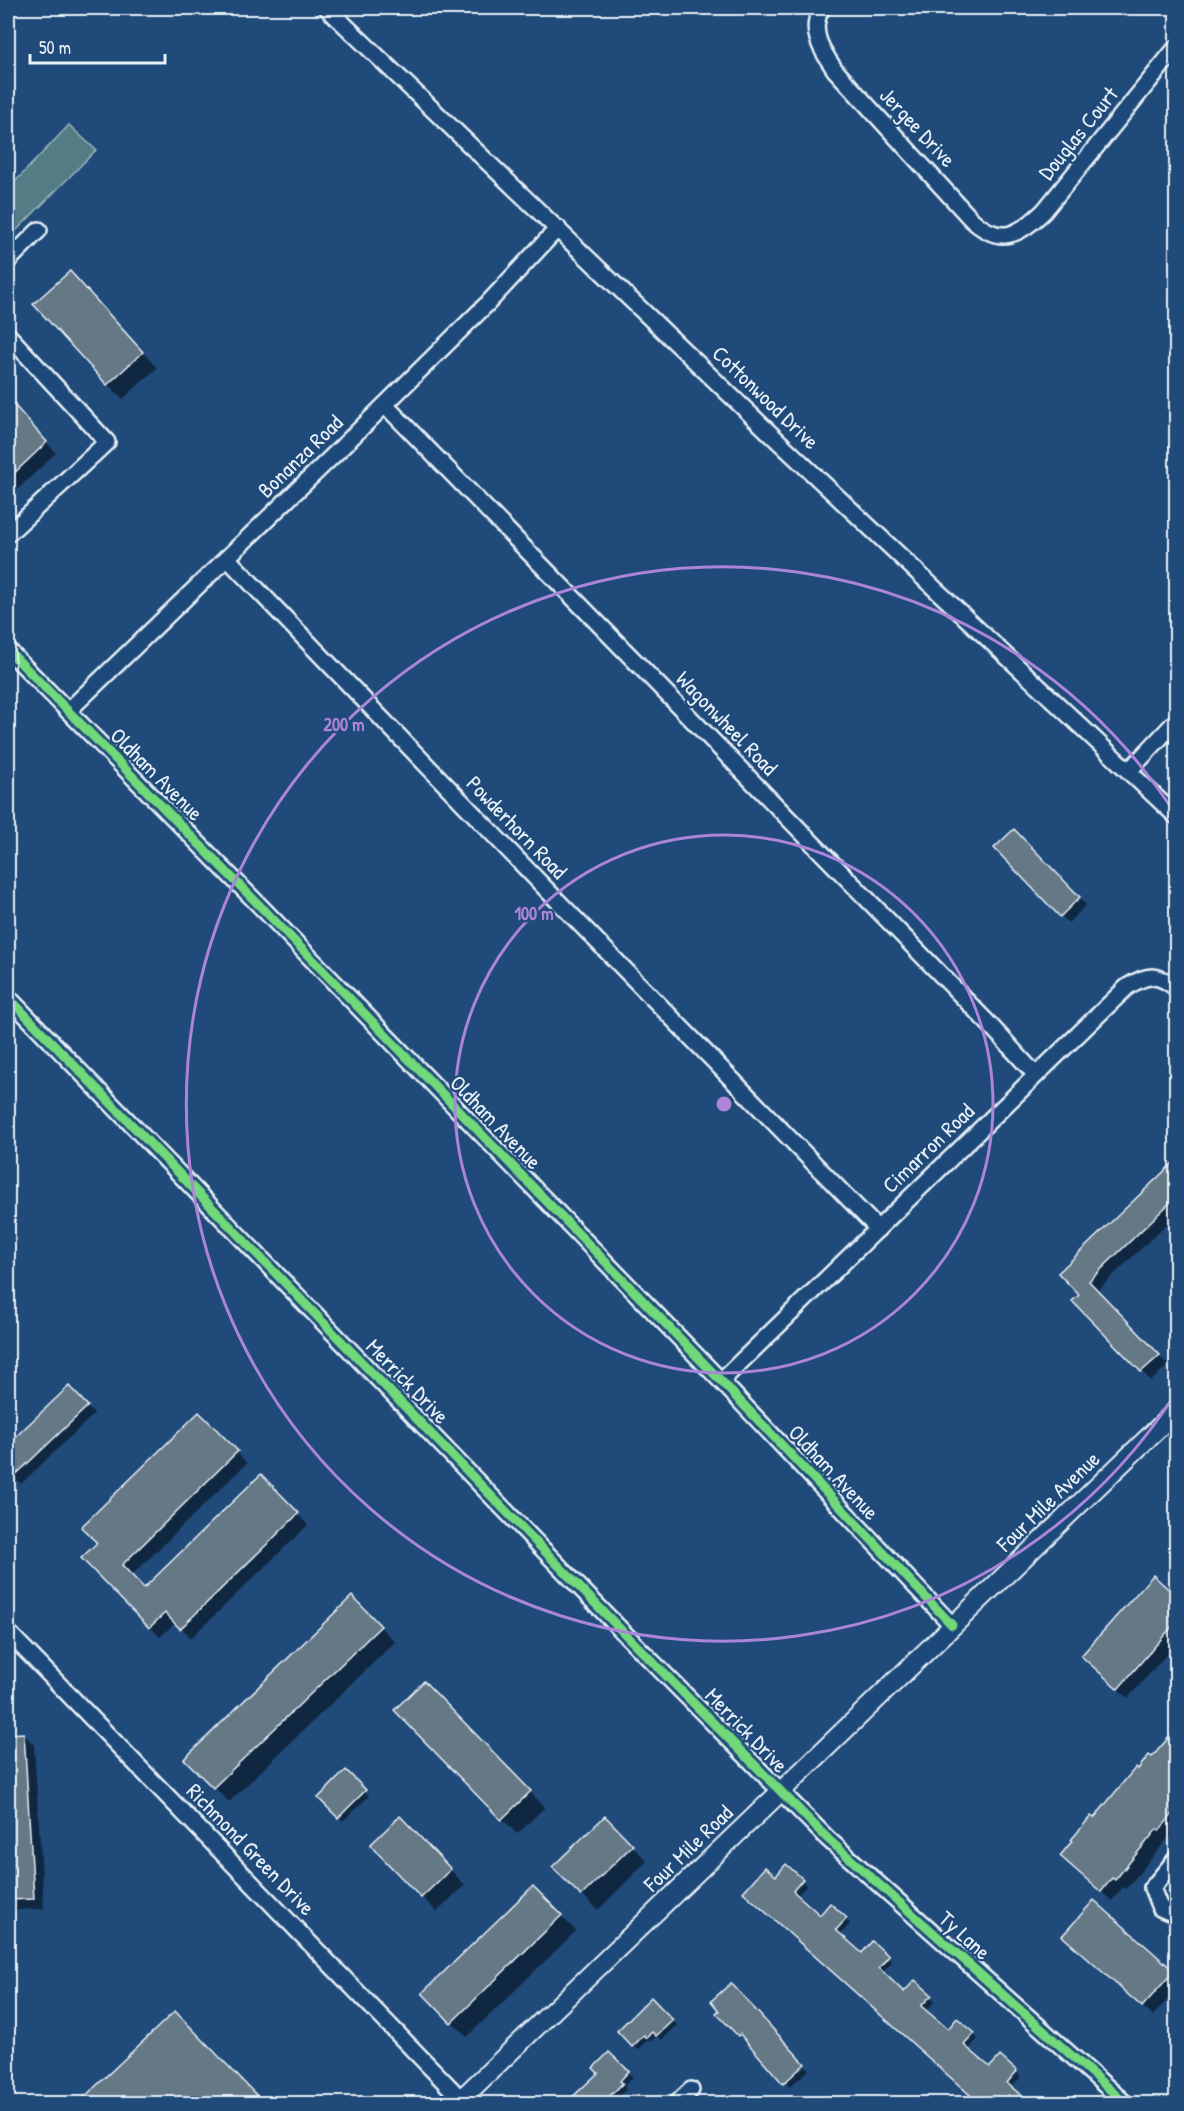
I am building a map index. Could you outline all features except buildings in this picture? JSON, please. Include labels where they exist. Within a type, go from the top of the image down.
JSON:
[{"type":"street","name":"Cottonwood Drive","points":[[327,8],[775,438],[1176,816]]},
{"type":"street","name":"Jergee Drive","points":[[822,8],[815,29],[827,58],[846,83],[971,219],[982,229],[994,235],[1006,236]]},
{"type":"street","name":"Douglas Court","points":[[1006,236],[1022,230],[1044,211],[1176,48]]},
{"type":"street","name":"Bonanza Road","points":[[68,711],[385,405],[488,303],[558,228]]},
{"type":"street","points":[[8,261],[39,230]]},
{"type":"street","points":[[8,335],[107,442],[8,534]]},
{"type":"street","name":"Wagonwheel Road","points":[[385,405],[990,1025],[1035,1074]]},
{"type":"street","name":"Powderhorn Road","points":[[227,558],[554,898],[878,1229]]},
{"type":"street","name":"Oldham Avenue","points":[[8,650],[282,928],[721,1381],[952,1625]]},
{"type":"street","points":[[1129,771],[1176,721]]},
{"type":"street","name":"Cimarron Road","points":[[721,1381],[1127,987],[1139,979],[1152,976],[1165,980],[1176,988]]},
{"type":"street","name":"Merrick Drive","points":[[8,997],[781,1793]]},
{"type":"street","name":"Four Mile Avenue","points":[[952,1625],[1176,1411]]},
{"type":"street","name":"Four Mile Road","points":[[459,2101],[781,1793],[952,1625]]},
{"type":"street","name":"Richmond Green Drive","points":[[8,1632],[224,1852],[459,2101]]},
{"type":"street","name":"Ty Lane","points":[[781,1793],[828,1839],[1126,2103]]},
{"type":"street","points":[[1176,1859],[1152,1888],[1160,1908],[1176,1915]]},
{"type":"street","points":[[676,2103],[691,2090]]},
{"type":"green space","points":[[69,125],[96,150],[8,239],[8,189]]},
{"type":"cycle path","points":[[8,650],[721,1381],[952,1625]]},
{"type":"cycle path","points":[[8,997],[622,1631],[828,1839],[1126,2104]]}]
